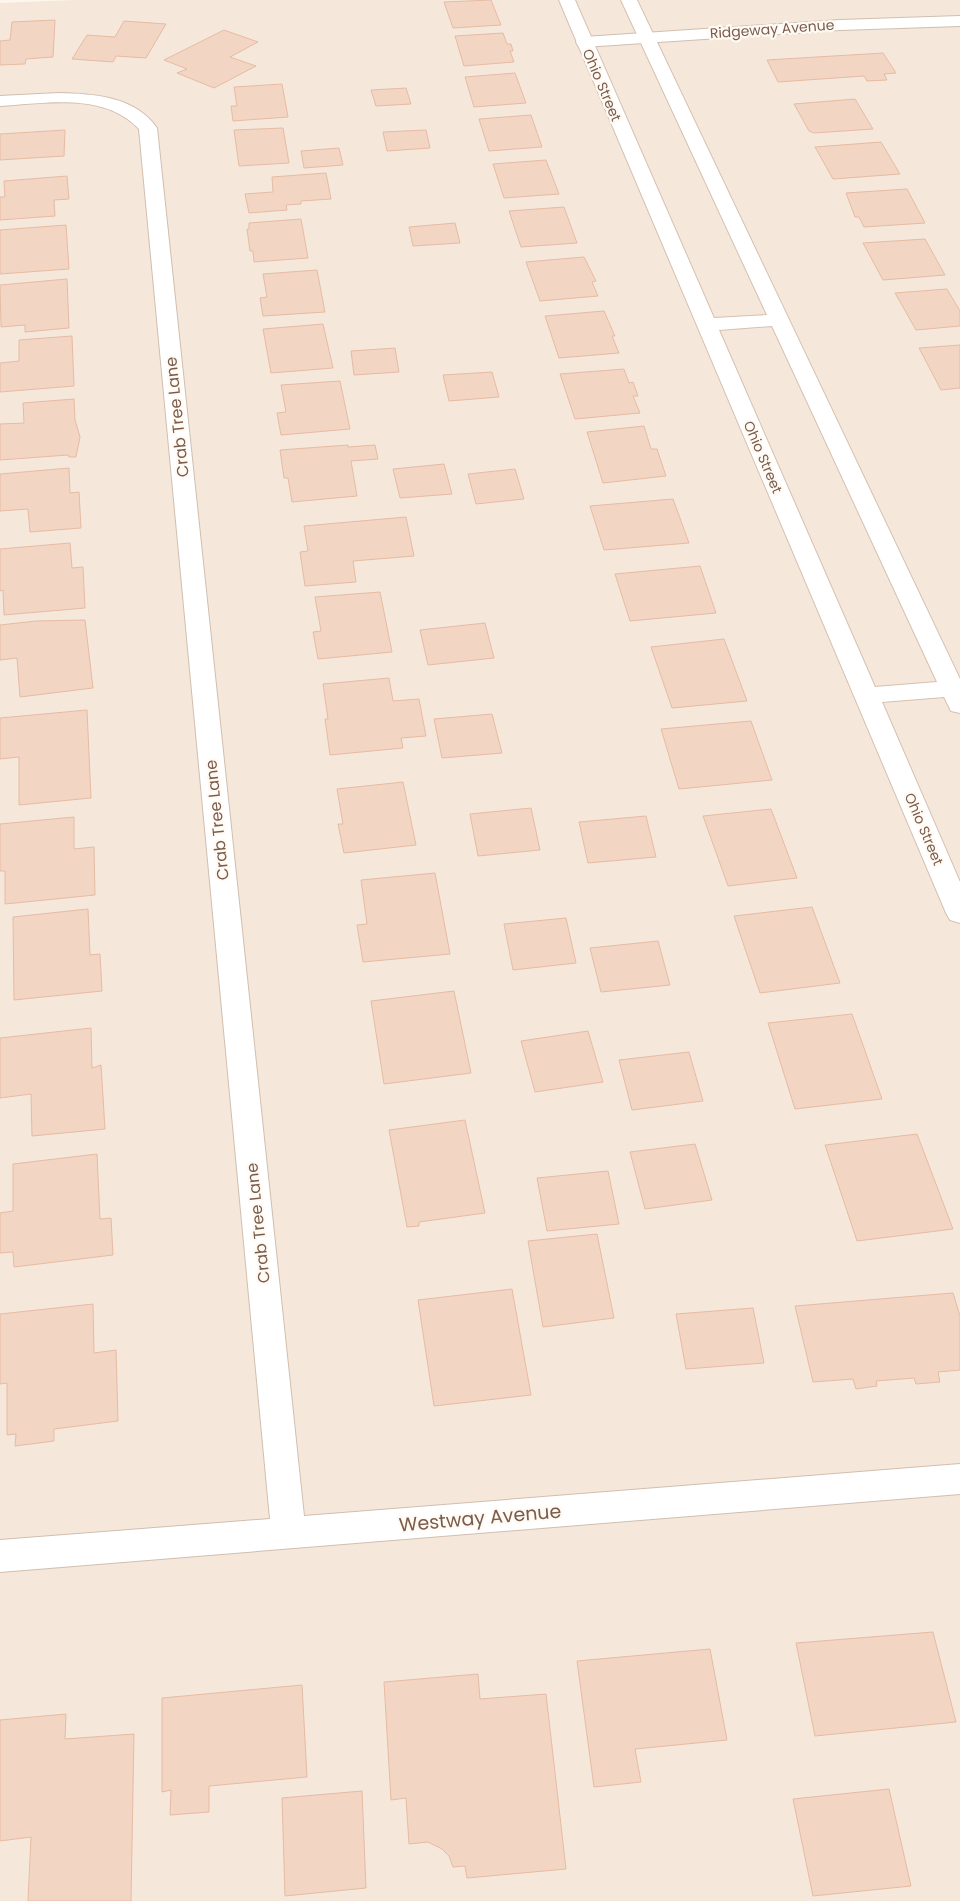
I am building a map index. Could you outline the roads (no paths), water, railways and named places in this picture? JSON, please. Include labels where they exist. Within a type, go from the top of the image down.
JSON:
[{"type":"street","name":"Ohio Street","points":[[567,0],[960,913]]},
{"type":"street","points":[[629,0],[956,697],[866,696]]},
{"type":"street","name":"Ridgeway Avenue","points":[[584,42],[840,25],[960,21]]},
{"type":"street","name":"Crab Tree Lane","points":[[0,101],[92,100],[112,103],[134,113],[141,118],[148,128],[289,1533]]},
{"type":"street","points":[[706,325],[779,320]]},
{"type":"street","name":"Westway Avenue","points":[[0,1556],[960,1479]]}]
